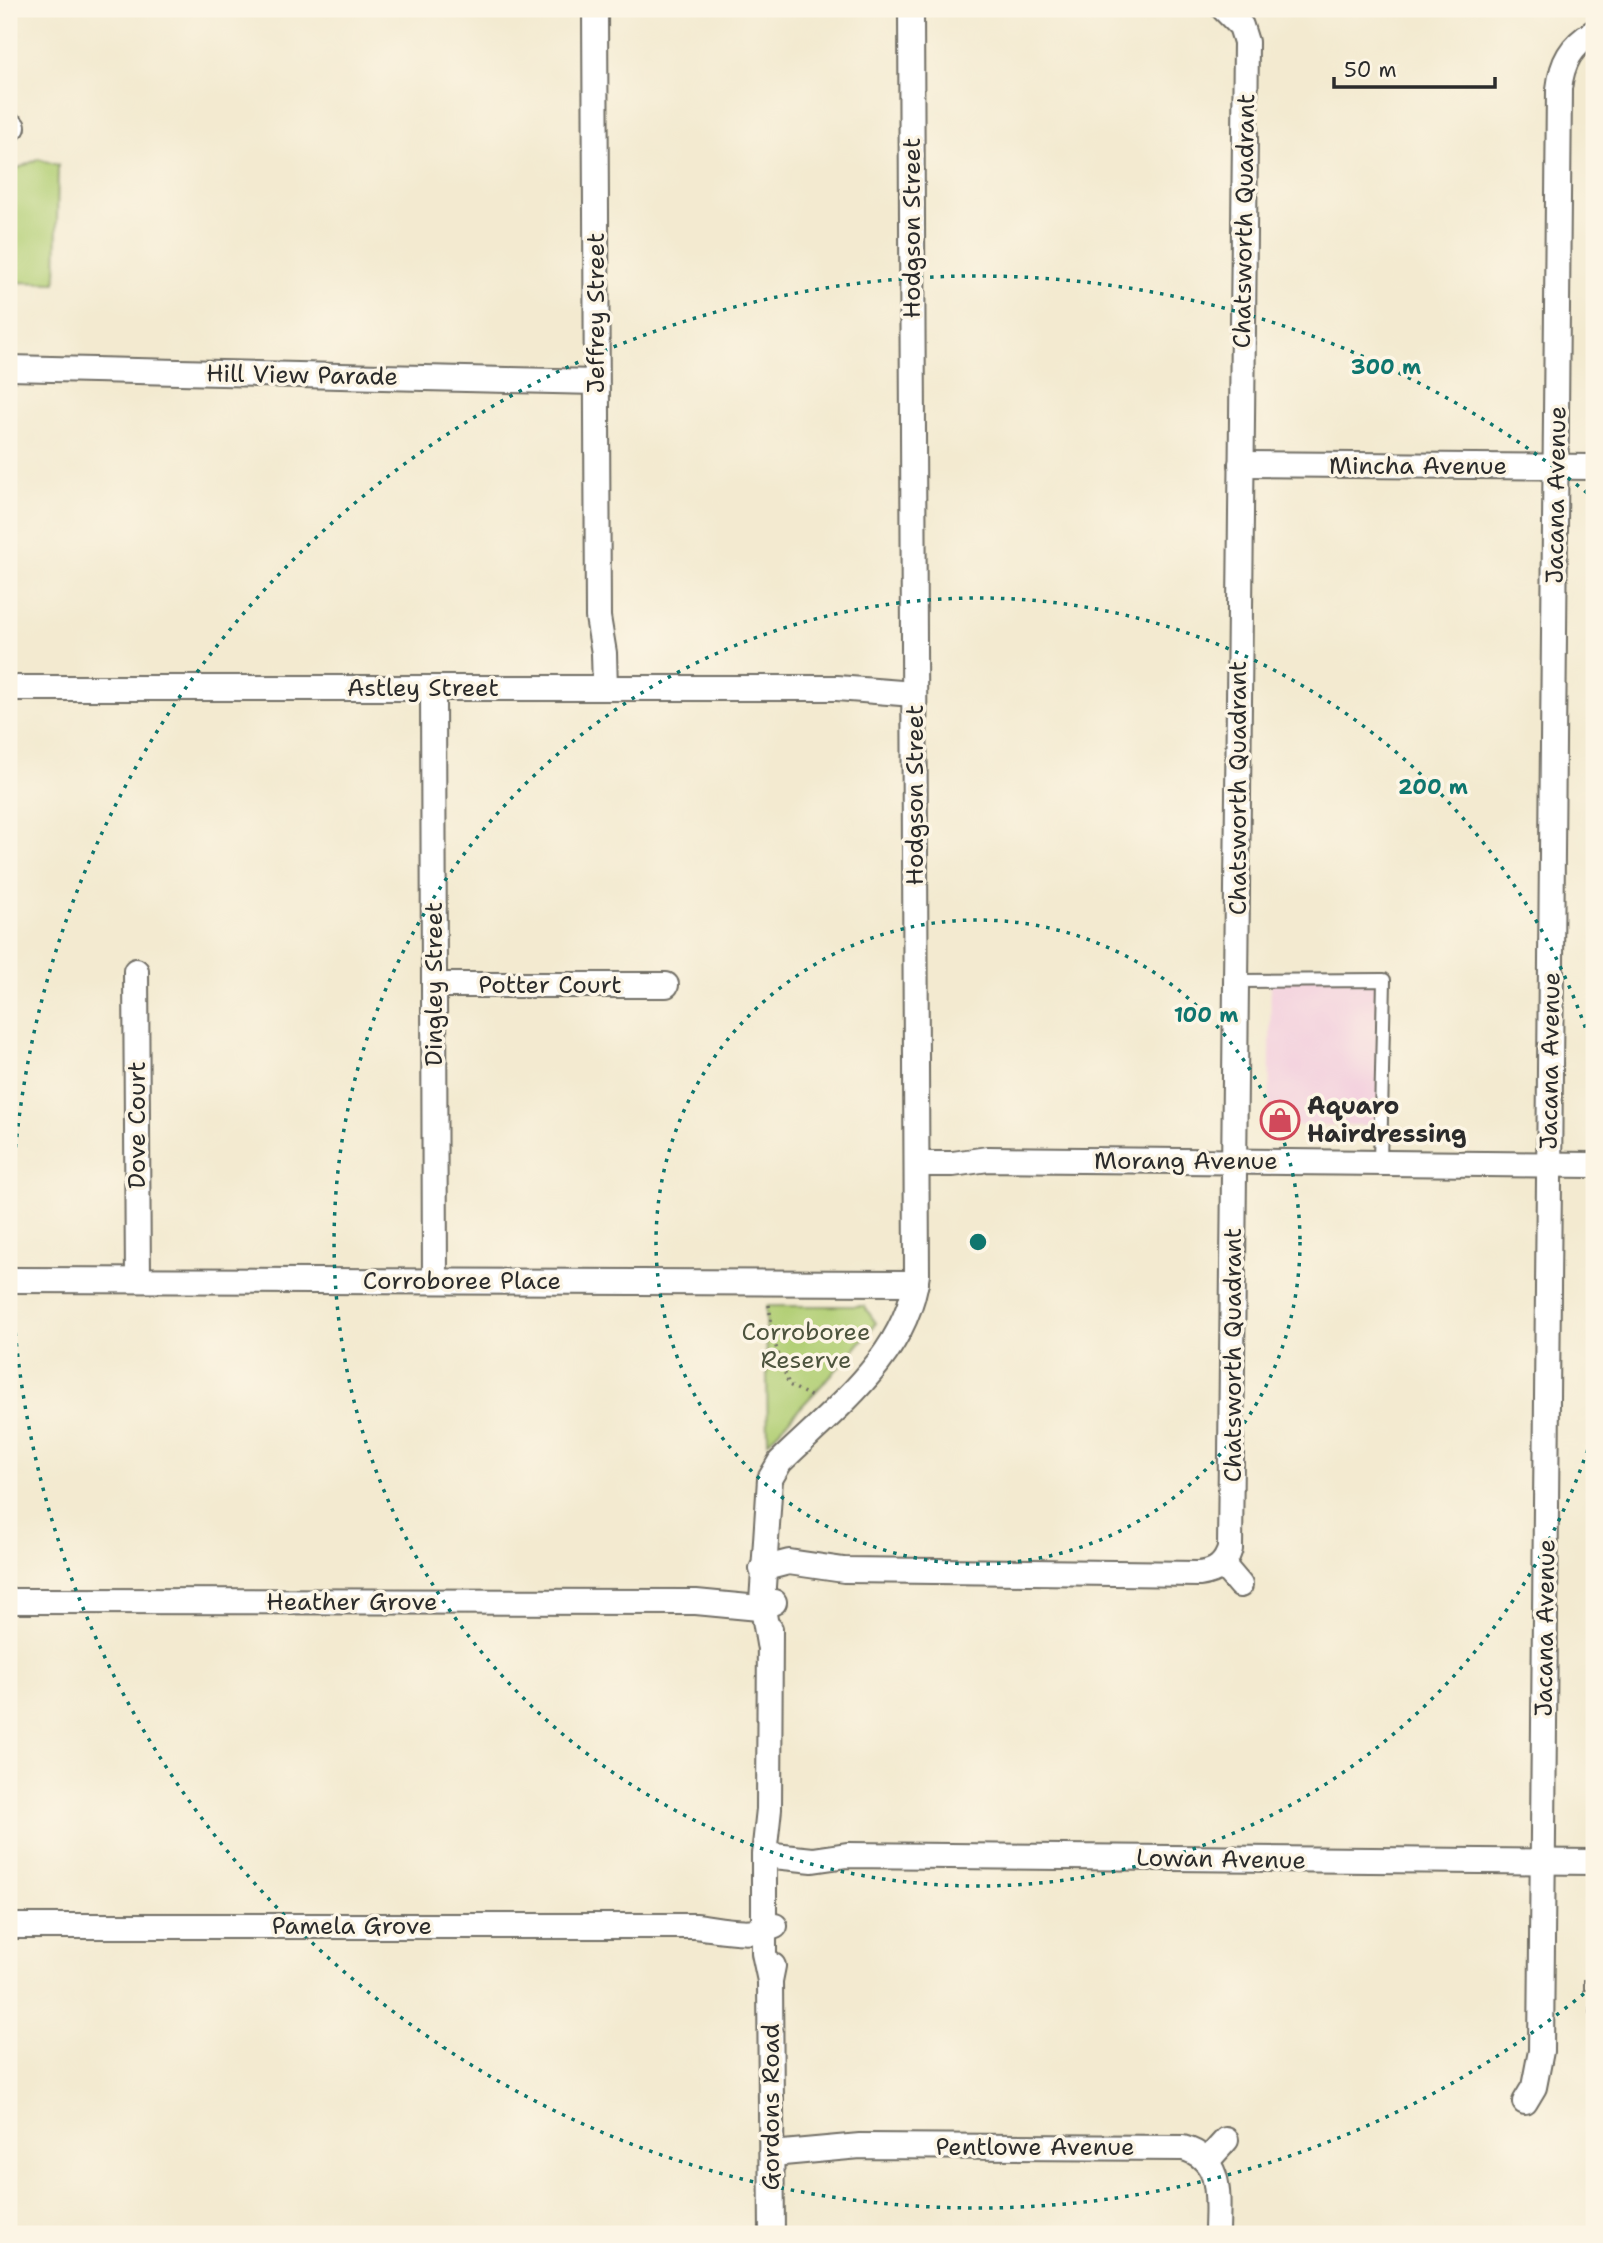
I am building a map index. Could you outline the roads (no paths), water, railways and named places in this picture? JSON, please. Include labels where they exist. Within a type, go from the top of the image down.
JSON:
[{"type":"street","name":"Jeffrey Street","points":[[595,9],[598,617],[591,652],[598,689]]},
{"type":"street","name":"Hodgson Street","points":[[765,1602],[770,1570],[768,1488],[774,1471],[887,1353],[904,1323],[916,1283],[911,9]]},
{"type":"street","name":"Chatsworth Quadrant","points":[[1223,1564],[1232,1536],[1246,42],[1232,10]]},
{"type":"street","name":"Jacana Avenue","points":[[1525,2102],[1534,2087],[1541,2051],[1559,89],[1565,60],[1579,42],[1594,32]]},
{"type":"street","name":"Hill View Parade","points":[[9,368],[596,382]]},
{"type":"street","name":"Mincha Avenue","points":[[1241,464],[1594,467]]},
{"type":"street","name":"Astley Street","points":[[9,688],[837,688],[871,682],[914,688]]},
{"type":"street","name":"Dingley Street","points":[[433,688],[435,1281]]},
{"type":"street","name":"Dove Court","points":[[136,971],[138,1280]]},
{"type":"street","name":"Potter Court","points":[[434,985],[666,985]]},
{"type":"street","name":"Morang Avenue","points":[[917,1157],[953,1152],[988,1159],[1594,1165]]},
{"type":"street","name":"Corroboree Place","points":[[9,1280],[916,1283]]},
{"type":"street","points":[[770,1570],[789,1562],[844,1570],[1199,1574],[1210,1572],[1223,1564],[1240,1585]]},
{"type":"street","name":"Heather Grove","points":[[9,1601],[696,1602],[742,1608],[765,1602]]},
{"type":"street","name":"Gordons Road","points":[[765,1602],[769,1644],[769,1809],[772,1855],[768,1927],[772,2234]]},
{"type":"street","name":"Lowan Avenue","points":[[772,1855],[813,1860],[847,1855],[1594,1862]]},
{"type":"street","name":"Pamela Grove","points":[[9,1926],[768,1927]]},
{"type":"street","points":[[1217,2234],[1218,2185],[1216,2175],[1207,2161],[1226,2140]]},
{"type":"street","name":"Pentlowe Avenue","points":[[772,2145],[1175,2147],[1192,2150],[1207,2161]]},
{"type":"lane","points":[[1236,981],[1384,980],[1380,1163]]},
{"type":"place","name":"Aquaro Hairdressing","points":[[1280,1120]]},
{"type":"park label","name":"Corroboree Reserve","points":[[806,1346]]}]
